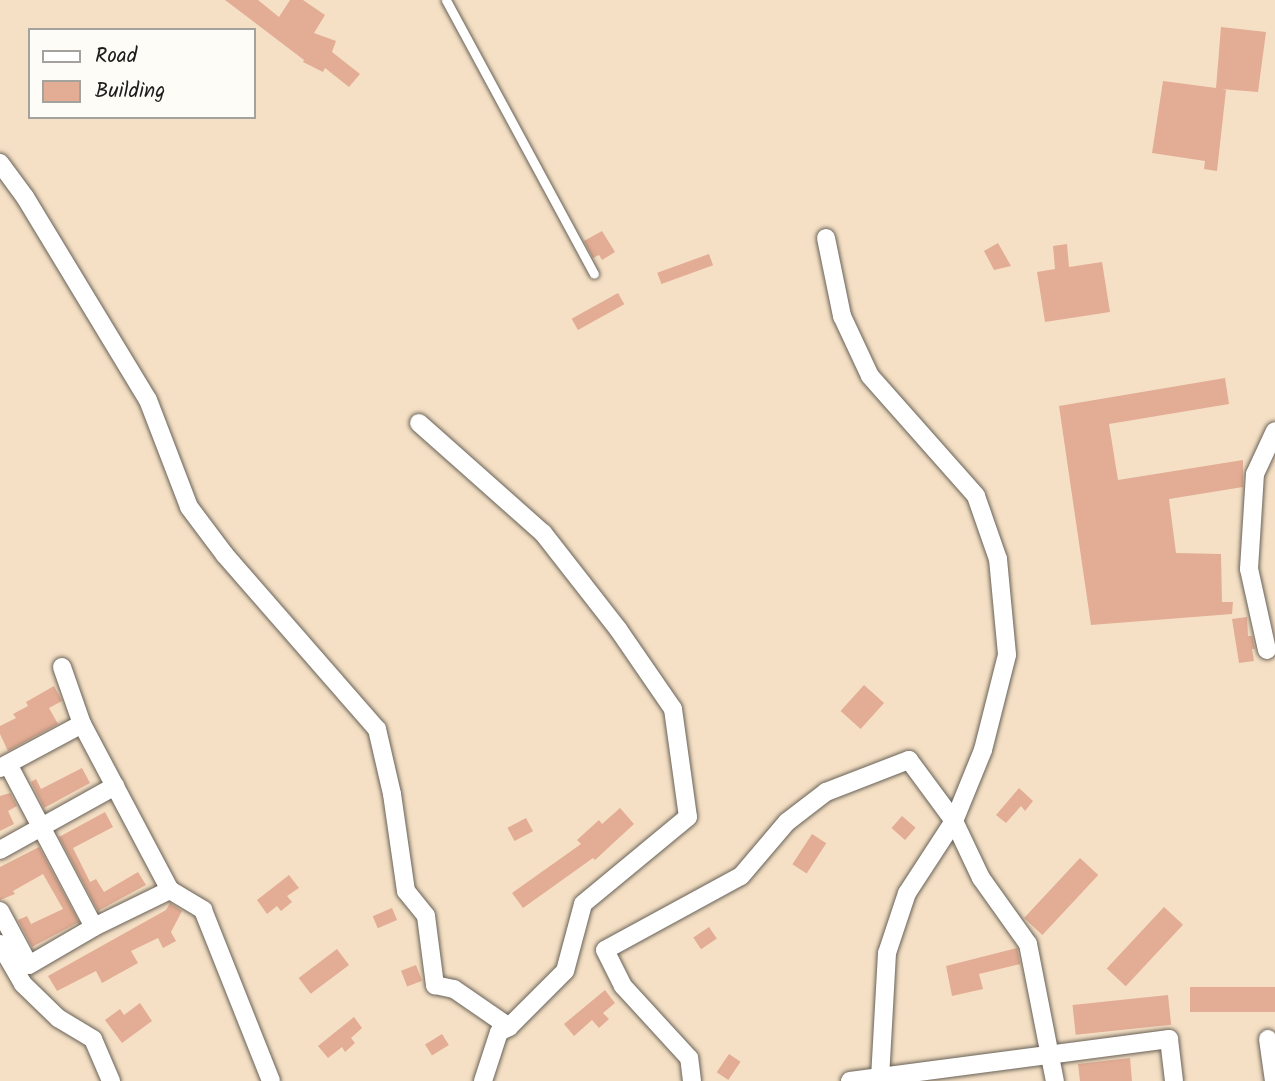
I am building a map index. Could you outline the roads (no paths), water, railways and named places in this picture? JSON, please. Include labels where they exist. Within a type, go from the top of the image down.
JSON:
[{"type":"street","points":[[0,163],[25,197],[149,400],[189,507],[234,565],[377,729],[392,794],[406,891],[426,916],[435,985],[454,989],[509,1027]]},
{"type":"street","points":[[826,238],[842,316],[870,376],[976,496],[998,559],[1007,655],[983,750],[954,821],[907,893],[887,953],[880,1077]]},
{"type":"street","points":[[419,423],[543,533],[618,629],[673,709],[688,817],[583,904],[565,971],[509,1027],[499,1032],[483,1081]]},
{"type":"street","points":[[1267,650],[1249,569],[1255,474],[1275,431]]},
{"type":"street","points":[[62,667],[82,723],[170,890],[203,910],[271,1081]]},
{"type":"street","points":[[82,723],[4,766],[94,927]]},
{"type":"street","points":[[692,1081],[690,1058],[623,986],[605,950],[741,876],[788,822],[826,792],[909,760],[954,821],[981,878],[1028,944],[1052,1054],[1055,1081]]},
{"type":"street","points":[[0,850],[115,786]]},
{"type":"street","points":[[0,911],[29,965],[94,927],[170,890]]},
{"type":"street","points":[[0,944],[23,984],[58,1018],[93,1039],[111,1081]]},
{"type":"street","points":[[850,1081],[1169,1039],[1174,1081]]},
{"type":"street","points":[[1268,1039],[1273,1070]]},
{"type":"lane","points":[[446,0],[594,274]]}]
